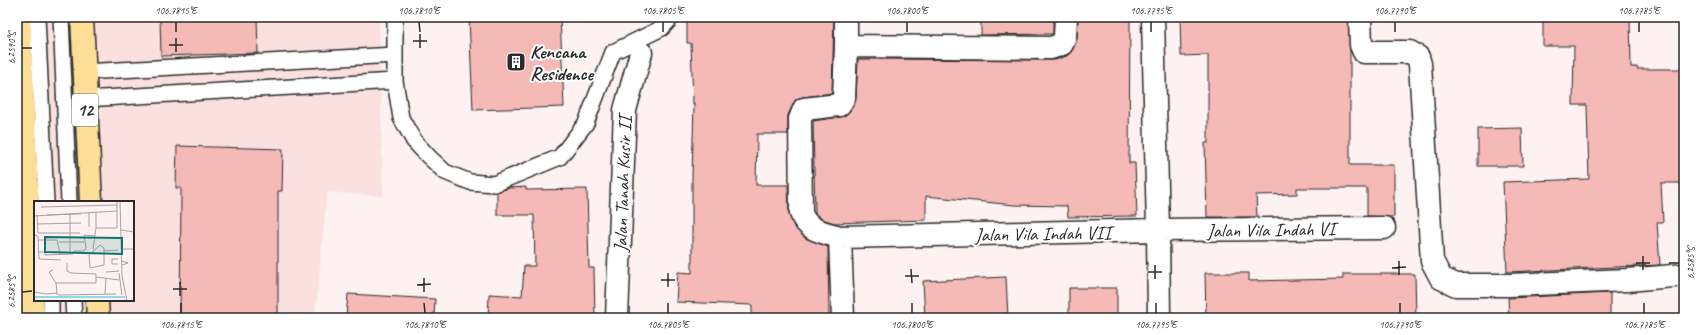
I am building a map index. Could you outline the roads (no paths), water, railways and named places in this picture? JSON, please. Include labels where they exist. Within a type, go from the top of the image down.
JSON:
[{"type":"highway","points":[[19,17],[20,110],[33,318]]},
{"type":"highway","name":"12","points":[[82,17],[83,72],[91,201]]},
{"type":"highway","points":[[97,301],[98,318]]},
{"type":"street","points":[[846,17],[846,46],[1051,48],[1062,44],[1065,37],[1066,17]]},
{"type":"street","points":[[1153,17],[1158,230],[1158,318]]},
{"type":"street","points":[[1360,17],[1360,45],[1364,52],[1410,52],[1418,57],[1420,64],[1432,261],[1441,278],[1456,285],[1510,285],[1628,280],[1684,275]]},
{"type":"street","name":"Jalan Vila Indah VII","points":[[846,46],[844,98],[841,103],[839,105],[804,109],[800,119],[801,213],[803,219],[811,229],[840,237],[1158,230]]},
{"type":"street","name":"Jalan Tanah Kusir II","points":[[617,318],[625,110],[641,53]]},
{"type":"street","name":"Jalan Vila Indah VI","points":[[1158,230],[1384,228]]},
{"type":"street","points":[[840,237],[843,318]]},
{"type":"lane","points":[[37,17],[46,201]]},
{"type":"lane","points":[[61,17],[69,201]]},
{"type":"lane","points":[[395,17],[395,81],[401,118],[414,141],[445,172],[470,182],[494,184],[560,156],[586,123],[613,52],[662,28],[672,17]]},
{"type":"lane","points":[[83,72],[395,55]]},
{"type":"lane","points":[[85,98],[395,81]]},
{"type":"lane","points":[[51,301],[51,318]]},
{"type":"lane","points":[[73,301],[74,318]]},
{"type":"place","name":"Kencana Residence","points":[[516,62]]}]
